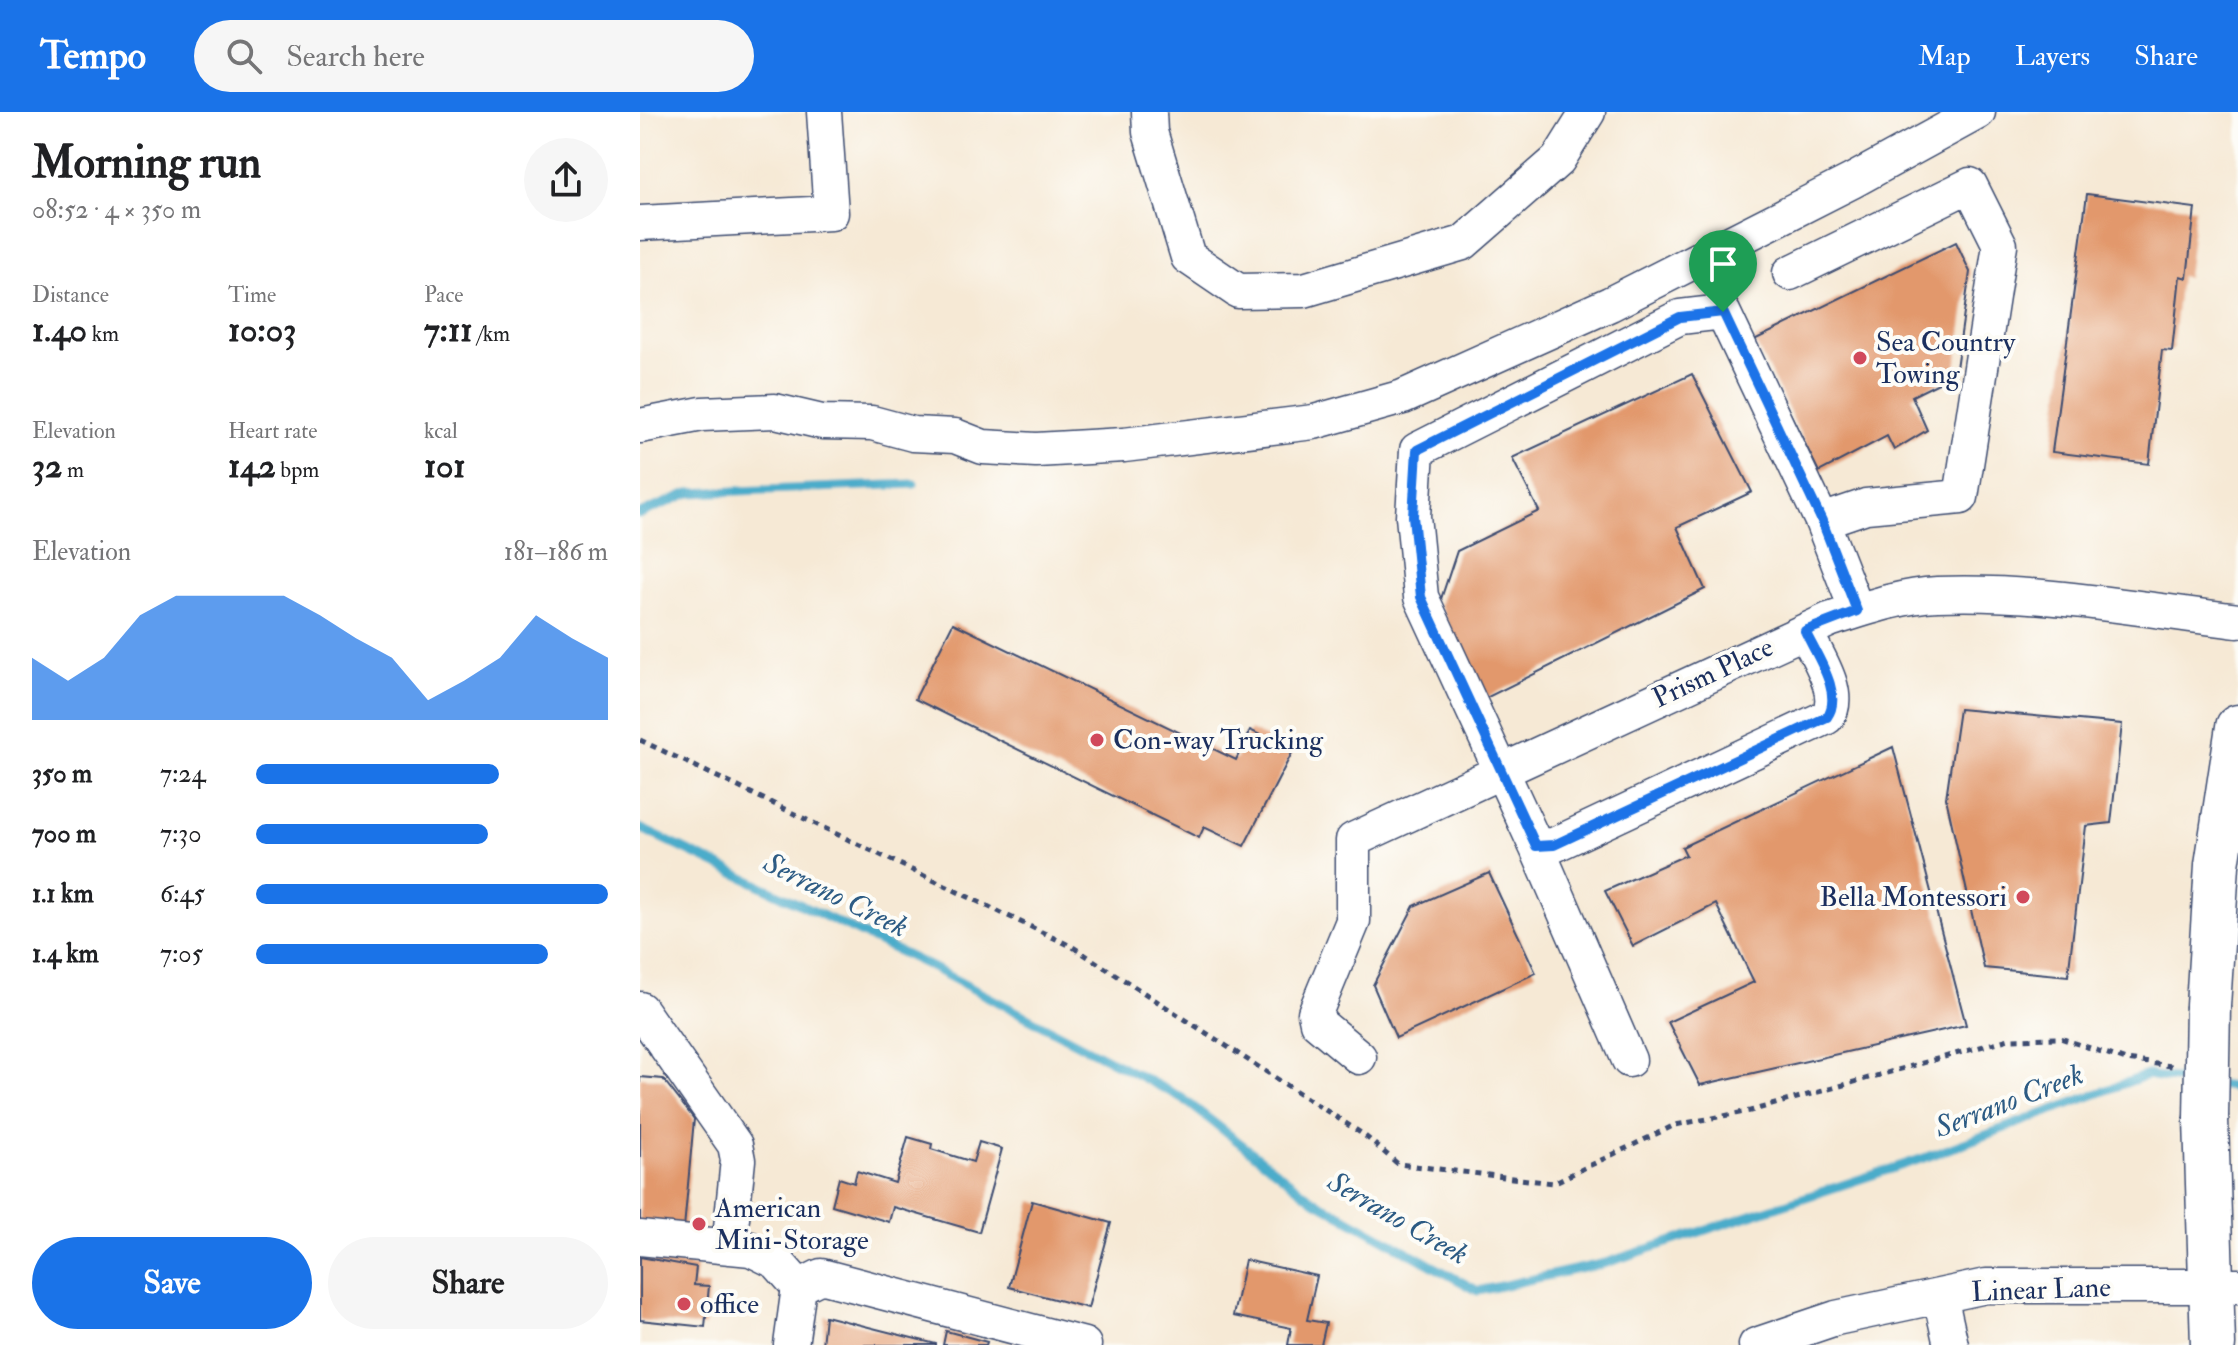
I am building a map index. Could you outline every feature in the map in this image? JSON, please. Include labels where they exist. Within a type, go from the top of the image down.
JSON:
[{"type":"main road","points":[[2213,1345],[2225,1286],[2206,1119],[2208,1006],[2217,865],[2238,727]]},
{"type":"street","points":[[640,223],[831,213],[824,112]]},
{"type":"street","points":[[1149,112],[1150,132],[1188,257],[1238,291],[1304,290],[1463,243],[1558,160],[1588,112]]},
{"type":"street","points":[[640,426],[702,414],[775,411],[822,422],[872,423],[913,434],[955,436],[983,447],[1036,450],[1124,445],[1314,422],[1403,397],[1610,304],[1903,155],[1978,112]]},
{"type":"street","points":[[1790,273],[1970,185],[2000,245],[1961,497],[1866,506],[1822,521]]},
{"type":"street","points":[[1629,1060],[1503,770],[1421,597],[1413,516],[1417,450],[1680,317],[1723,312],[1822,521],[1857,611]]},
{"type":"street","name":"Prism Place","points":[[1359,1057],[1317,1022],[1315,1013],[1353,921],[1353,840],[1805,631],[1857,611],[1935,594],[2035,596],[2238,621]]},
{"type":"street","points":[[1536,846],[1554,845],[1827,717],[1834,708],[1833,695],[1805,631]]},
{"type":"street","points":[[640,1009],[738,1153],[729,1247]]},
{"type":"street","points":[[640,1059],[676,1062]]},
{"type":"street","points":[[640,1238],[751,1249],[777,1262],[799,1287],[791,1345]]},
{"type":"street","points":[[799,1287],[821,1276],[1084,1345]]},
{"type":"street","name":"Linear Lane","points":[[1756,1345],[1836,1318],[1986,1286],[2225,1286]]},
{"type":"street","points":[[1940,1296],[1951,1345]]},
{"type":"path","points":[[2085,1046],[2126,1060],[2184,1068]]},
{"type":"building","points":[[2087,194],[2195,208],[2187,278],[2180,276],[2172,351],[2162,350],[2149,464],[2052,452]]},
{"type":"building","name":"Sea Country Towing","points":[[1956,242],[1970,272],[1955,375],[1912,396],[1927,430],[1894,450],[1887,436],[1819,472],[1754,340]]},
{"type":"building","points":[[1692,374],[1752,492],[1677,527],[1705,589],[1484,699],[1439,605],[1457,551],[1539,511],[1512,458]]},
{"type":"building","name":"Con-way Trucking","points":[[953,623],[1236,760],[1250,730],[1293,751],[1244,846],[1204,827],[1199,838],[915,699]]},
{"type":"building","name":"Bella Montessori","points":[[1959,709],[2122,724],[2111,823],[2086,826],[2068,976],[1984,968],[1946,798]]},
{"type":"building","points":[[1893,747],[1966,1025],[1700,1085],[1668,1022],[1754,982],[1716,904],[1633,946],[1605,891],[1686,855],[1682,847]]},
{"type":"building","points":[[1489,873],[1536,973],[1396,1038],[1373,985],[1414,906]]},
{"type":"building","points":[[640,1077],[663,1079],[694,1119],[684,1228],[640,1223]]},
{"type":"building","points":[[908,1137],[932,1144],[931,1149],[973,1162],[979,1142],[1002,1149],[979,1232],[893,1207],[889,1222],[832,1205],[839,1178],[854,1183],[857,1171],[895,1183]]},
{"type":"building","points":[[1032,1201],[1111,1223],[1088,1308],[1009,1287]]},
{"type":"building","name":"office","points":[[640,1257],[696,1267],[694,1285],[709,1286],[705,1327],[640,1320]]},
{"type":"building","points":[[1245,1260],[1317,1276],[1307,1320],[1326,1323],[1321,1345],[1288,1345],[1291,1328],[1233,1316]]},
{"type":"building","points":[[825,1316],[936,1344],[936,1345],[822,1345]]},
{"type":"building","points":[[946,1331],[987,1342],[986,1345],[943,1345]]},
{"type":"waterway","name":"Serrano Creek","points":[[640,514],[689,493],[914,484]]},
{"type":"waterway","name":"Serrano Creek","points":[[640,828],[931,967],[1182,1098],[1312,1199],[1478,1291],[1606,1263],[1924,1158],[2147,1075],[2195,1082]]},
{"type":"waterway","name":"Serrano Creek","points":[[2218,1085],[2238,1088]]},
{"type":"place","name":"Sea Country Towing","points":[[1860,358]]},
{"type":"place","name":"Con-way Trucking","points":[[1097,740]]},
{"type":"place","name":"Bella Montessori","points":[[2023,897]]},
{"type":"place","name":"American Mini-Storage","points":[[699,1224]]},
{"type":"place","name":"office","points":[[684,1304]]},
{"type":"route","points":[[1723,312],[1822,521],[1857,611],[1805,631],[1833,695],[1834,708],[1827,717],[1554,845],[1536,846],[1421,597],[1413,516],[1417,450],[1680,317],[1723,312]]}]
